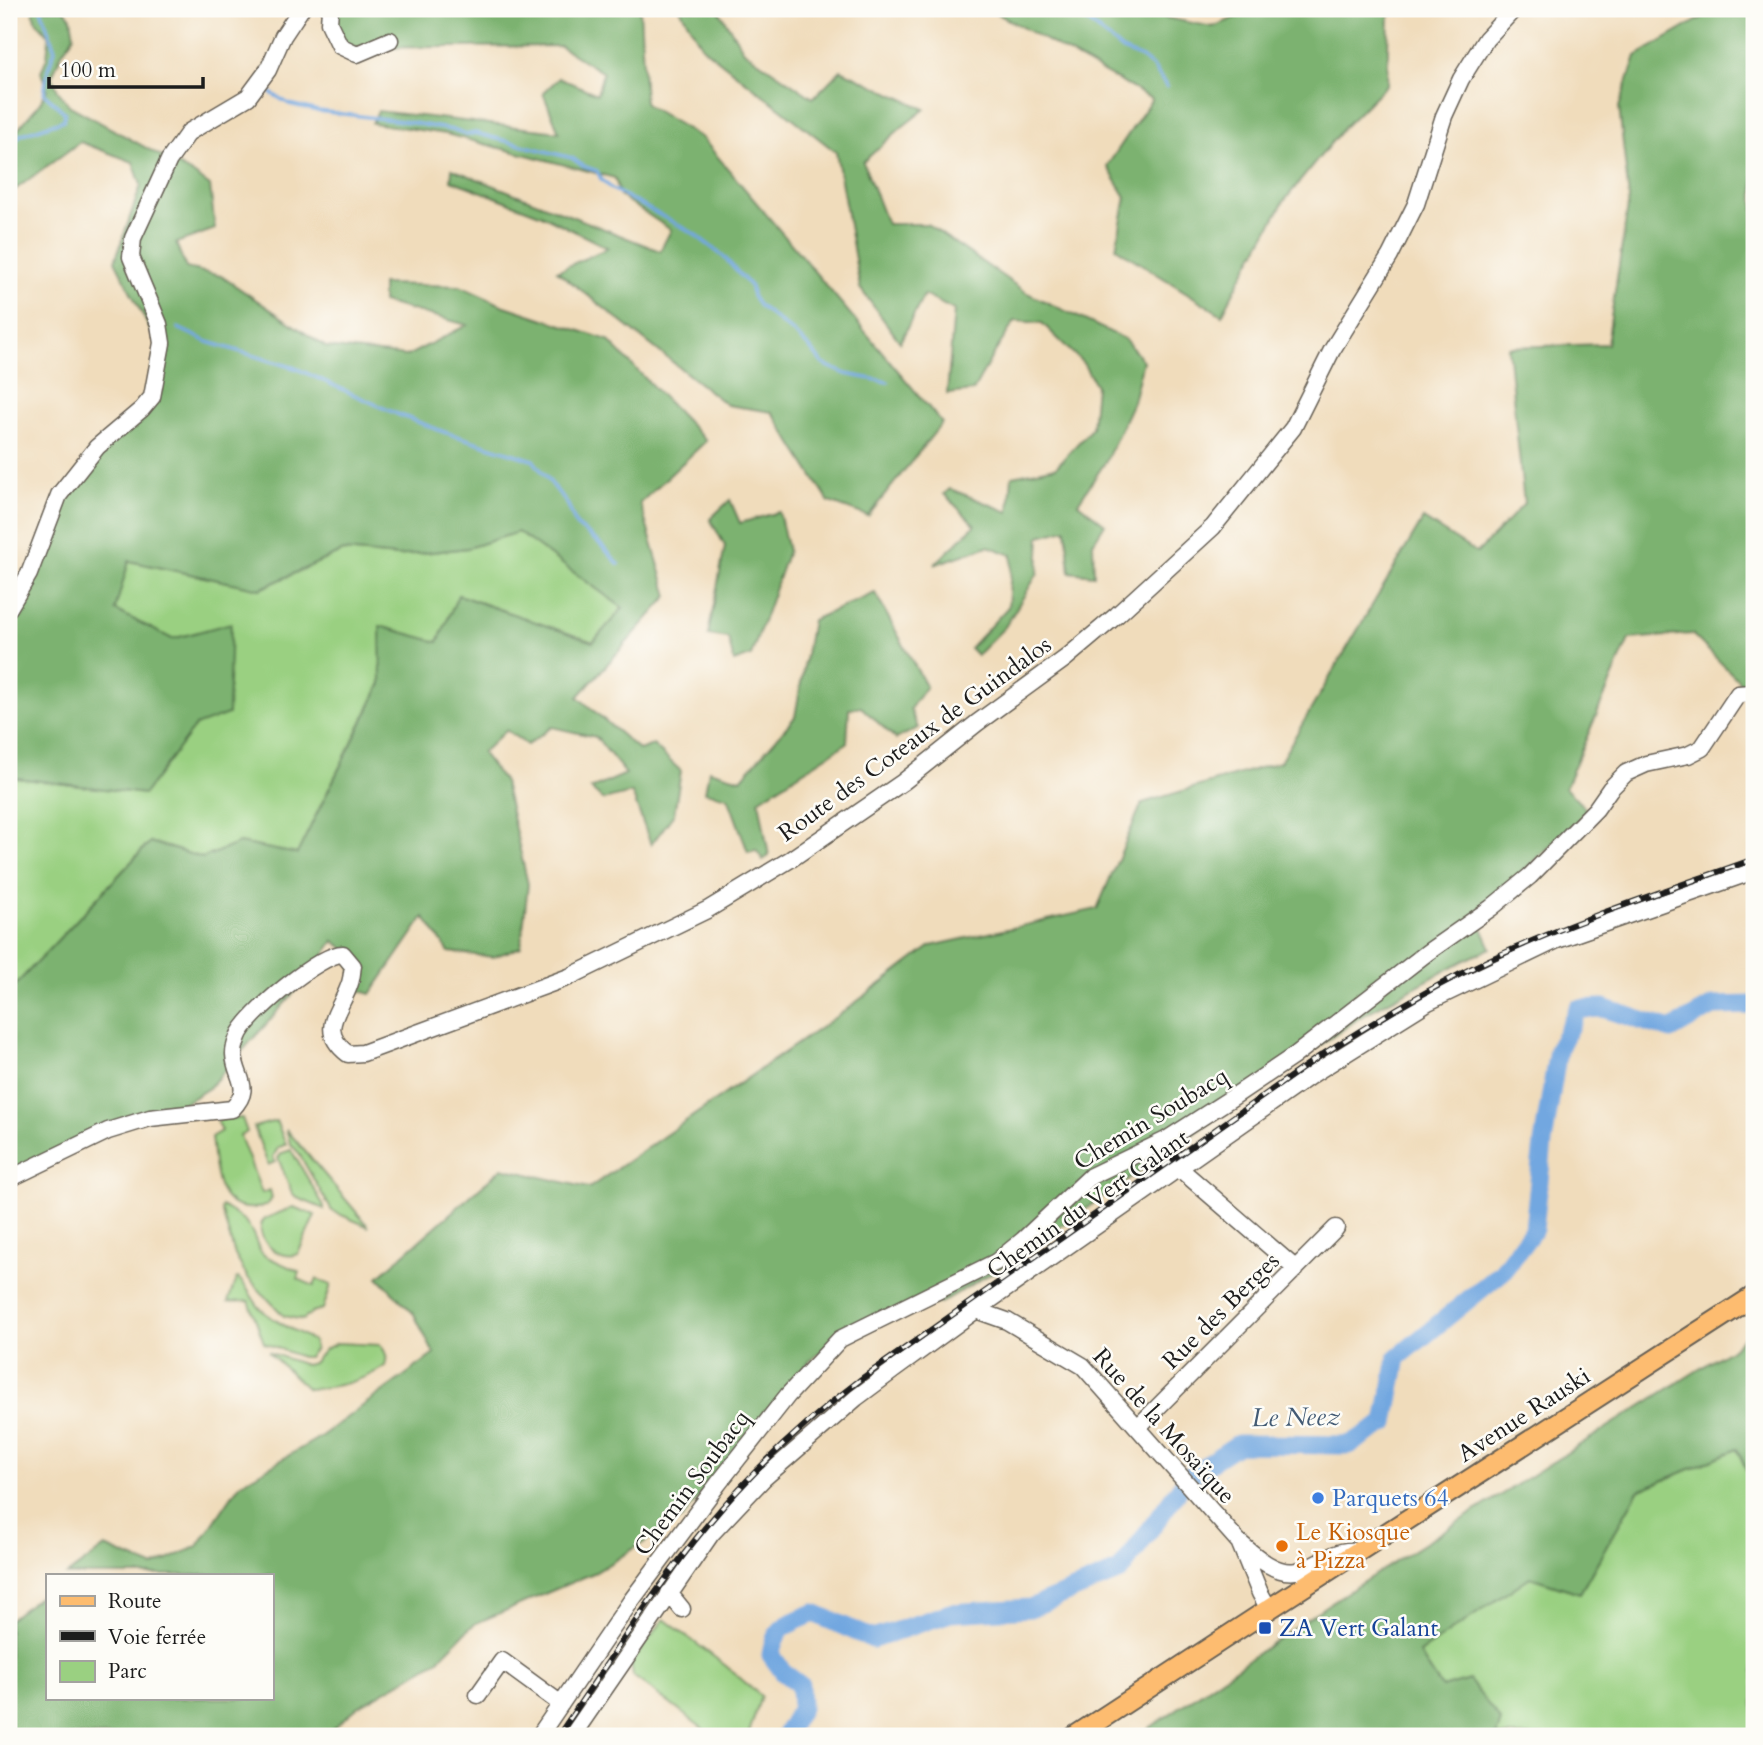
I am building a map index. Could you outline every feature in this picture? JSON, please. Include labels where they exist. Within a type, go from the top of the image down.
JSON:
[{"type":"main road","name":"Avenue Rauski","points":[[1075,1736],[1754,1296]]},
{"type":"street","points":[[9,608],[29,574],[59,495],[97,447],[142,409],[152,397],[162,343],[159,324],[131,257],[133,238],[169,160],[189,132],[247,97],[268,70],[282,36],[301,9]]},
{"type":"street","points":[[330,9],[329,23],[340,46],[357,54],[390,40]]},
{"type":"street","name":"Route des Coteaux de Guindalos","points":[[9,1179],[108,1131],[150,1118],[232,1109],[240,1101],[243,1090],[234,1053],[238,1035],[247,1021],[281,991],[326,958],[336,954],[343,954],[353,965],[351,982],[332,1022],[332,1033],[336,1045],[348,1054],[363,1053],[569,976],[707,910],[791,859],[903,782],[977,723],[1066,658],[1213,527],[1293,428],[1332,350],[1390,256],[1416,204],[1444,116],[1461,79],[1486,39],[1514,9]]},
{"type":"street","name":"Chemin Soubacq","points":[[539,1736],[631,1601],[718,1484],[788,1395],[839,1339],[996,1262],[1091,1176],[1166,1140],[1293,1056],[1520,884],[1596,808],[1626,773],[1646,764],[1688,755],[1702,748],[1738,694],[1751,693],[1754,697]]},
{"type":"street","name":"Chemin du Vert Galant","points":[[572,1736],[711,1534],[764,1478],[856,1398],[975,1310],[1313,1074],[1428,1002],[1557,940],[1754,871]]},
{"type":"street","points":[[1179,1168],[1296,1269]]},
{"type":"street","name":"Rue des Berges","points":[[1138,1427],[1336,1228]]},
{"type":"street","name":"Rue de la Mosaïque","points":[[975,1310],[1007,1321],[1083,1366],[1239,1542],[1279,1570]]},
{"type":"street","name":"Rue de la Mosaïque","points":[[1239,1542],[1260,1593],[1276,1604]]},
{"type":"street","points":[[1257,1584],[1257,1578],[1264,1569],[1270,1567],[1287,1572],[1297,1571],[1345,1549],[1358,1551]]},
{"type":"street","points":[[1276,1604],[1286,1594],[1287,1587],[1285,1577],[1279,1570]]},
{"type":"street","points":[[669,1593],[682,1609]]},
{"type":"street","points":[[478,1695],[502,1661],[561,1704]]},
{"type":"green space","points":[[33,9],[64,9],[71,18],[74,36],[62,53],[52,76],[58,91],[70,106],[192,173],[210,186],[215,229],[176,243],[186,268],[221,276],[326,347],[407,356],[467,325],[382,302],[382,284],[460,286],[502,305],[608,340],[706,441],[640,503],[668,596],[578,697],[639,750],[653,745],[681,771],[674,814],[651,845],[632,793],[603,800],[591,789],[626,774],[596,737],[552,727],[527,745],[506,730],[482,753],[504,782],[528,884],[521,947],[493,957],[449,952],[424,917],[371,994],[354,989],[350,953],[334,941],[311,974],[209,1088],[178,1107],[90,1134],[9,1178],[9,992],[150,842],[203,858],[239,843],[297,854],[381,684],[380,626],[438,642],[458,595],[593,642],[623,608],[518,532],[468,548],[397,556],[343,551],[260,589],[129,561],[115,610],[172,639],[231,623],[228,714],[195,726],[144,794],[9,777],[9,618],[70,484],[150,405],[163,355],[115,261],[141,185],[133,162],[80,142],[9,194],[9,140],[40,103],[47,89],[41,72],[47,57],[49,36],[35,20]]},
{"type":"green space","points":[[332,9],[640,9],[645,104],[702,138],[942,423],[868,516],[829,502],[772,412],[727,405],[557,271],[608,248],[542,215],[451,180],[452,169],[660,251],[671,230],[620,196],[615,178],[446,134],[372,123],[378,111],[559,132],[543,93],[559,78],[597,94],[603,73],[560,46],[346,48]]},
{"type":"green space","points":[[680,9],[718,9],[744,51],[813,98],[841,70],[925,109],[863,162],[887,224],[927,224],[1027,293],[1125,339],[1143,361],[1133,402],[1106,461],[1078,503],[1105,524],[1093,543],[1094,575],[1070,572],[1066,529],[1040,536],[1038,573],[1005,627],[977,655],[970,648],[1008,607],[1012,555],[988,546],[934,565],[975,525],[944,494],[950,489],[1009,512],[1012,476],[1056,467],[1092,428],[1096,386],[1083,363],[1042,323],[1015,321],[973,391],[947,394],[954,310],[924,295],[900,342],[860,288],[836,152],[703,48]]},
{"type":"green space","points":[[989,9],[1148,9],[1167,18],[1213,27],[1256,9],[1395,9],[1389,16],[1387,84],[1344,127],[1284,201],[1222,315],[1116,248],[1126,197],[1107,166],[1152,99]]},
{"type":"green space","points":[[1717,9],[1754,9],[1754,711],[1738,680],[1692,634],[1629,639],[1565,788],[1588,811],[1476,915],[1491,948],[1365,1014],[1007,1264],[942,1302],[844,1331],[809,1362],[740,1443],[683,1518],[596,1572],[474,1624],[438,1660],[358,1707],[324,1736],[9,1736],[9,1620],[46,1591],[46,1700],[273,1700],[273,1574],[68,1574],[105,1547],[153,1567],[198,1546],[240,1484],[320,1437],[434,1354],[414,1314],[378,1277],[502,1168],[589,1188],[843,1012],[931,946],[1097,909],[1142,803],[1280,762],[1423,519],[1477,553],[1524,504],[1508,347],[1607,344],[1629,199],[1619,107],[1636,56]]},
{"type":"green space","points":[[730,500],[740,523],[779,512],[788,551],[751,656],[734,662],[728,638],[708,635],[725,546],[710,519]]},
{"type":"green space","points":[[518,532],[623,608],[593,642],[459,595],[438,642],[381,683],[297,854],[239,843],[203,858],[150,842],[9,992],[9,777],[144,794],[195,726],[231,624],[172,639],[114,610],[129,561],[260,589],[343,551],[397,556],[468,548]]},
{"type":"green space","points":[[875,593],[926,686],[910,709],[918,728],[896,739],[861,707],[849,709],[847,743],[759,800],[769,856],[763,860],[756,850],[748,852],[728,797],[705,792],[709,770],[741,779],[795,717],[812,620]]},
{"type":"green space","points":[[242,1118],[247,1132],[240,1136],[262,1193],[270,1190],[272,1198],[267,1205],[260,1208],[241,1207],[231,1202],[223,1195],[216,1173],[211,1137],[221,1131],[217,1122],[221,1119]]},
{"type":"green space","points":[[276,1121],[286,1144],[278,1148],[273,1157],[275,1162],[268,1165],[254,1127]]},
{"type":"green space","points":[[286,1129],[369,1227],[332,1211],[290,1143]]},
{"type":"green space","points":[[291,1150],[324,1209],[297,1198],[292,1193],[278,1158],[282,1153]]},
{"type":"green space","points":[[222,1206],[245,1221],[265,1256],[300,1272],[298,1279],[314,1286],[317,1279],[331,1285],[323,1309],[312,1312],[303,1320],[284,1316],[248,1278],[235,1255]]},
{"type":"green space","points":[[293,1207],[315,1215],[298,1254],[291,1256],[283,1255],[269,1247],[261,1234],[261,1226],[264,1219]]},
{"type":"green space","points":[[238,1278],[267,1314],[313,1341],[315,1349],[308,1357],[301,1357],[264,1343],[249,1301],[228,1302]]},
{"type":"green space","points":[[1754,1328],[1754,1486],[1737,1449],[1638,1491],[1580,1593],[1530,1577],[1419,1653],[1442,1688],[1469,1680],[1501,1721],[1496,1736],[1138,1736],[1330,1603],[1731,1349]]},
{"type":"green space","points":[[337,1343],[380,1345],[386,1355],[385,1366],[348,1383],[308,1389],[268,1352],[305,1365],[313,1363],[325,1349]]},
{"type":"green space","points":[[1737,1449],[1754,1486],[1754,1736],[1496,1736],[1501,1721],[1442,1688],[1419,1653],[1530,1577],[1580,1593],[1638,1491]]},
{"type":"green space","points":[[664,1619],[761,1696],[748,1736],[713,1736],[633,1676],[631,1663]]},
{"type":"waterway","points":[[9,149],[20,135],[64,120],[65,113],[44,93],[55,50],[41,9]]},
{"type":"waterway","points":[[1066,9],[1090,23],[1122,50],[1142,58],[1153,67],[1167,87]]},
{"type":"waterway","points":[[266,90],[289,104],[318,111],[402,121],[458,131],[466,135],[475,133],[572,158],[597,171],[612,189],[693,233],[723,256],[751,287],[752,296],[758,305],[794,333],[823,364],[846,374],[888,382]]},
{"type":"waterway","points":[[178,328],[208,342],[295,368],[444,432],[533,460],[568,505],[576,525],[599,543],[619,564]]},
{"type":"waterway","name":"Le Neez","points":[[785,1736],[801,1708],[800,1685],[784,1673],[771,1655],[776,1638],[791,1623],[814,1613],[873,1639],[950,1613],[1030,1608],[1120,1571],[1188,1477],[1238,1444],[1349,1445],[1385,1423],[1397,1358],[1502,1272],[1534,1229],[1543,1143],[1558,1050],[1578,1009],[1603,1008],[1671,1030],[1713,1006],[1754,1005]]},
{"type":"railway","points":[[558,1736],[650,1601],[709,1523],[782,1446],[864,1377],[1359,1031],[1467,971],[1521,945],[1620,906],[1754,859]]},
{"type":"place","name":"Parquets 64","points":[[1318,1498]]},
{"type":"place","name":"Le Kiosque à Pizza","points":[[1282,1546]]},
{"type":"place","name":"ZA Vert Galant","points":[[1265,1628]]}]
